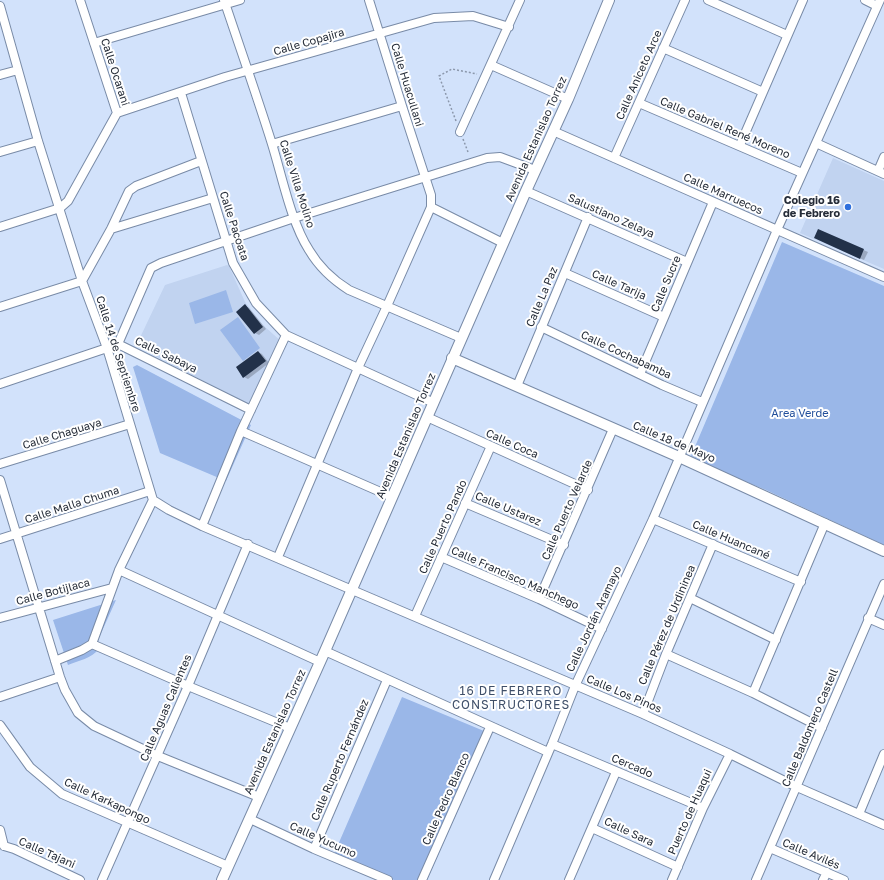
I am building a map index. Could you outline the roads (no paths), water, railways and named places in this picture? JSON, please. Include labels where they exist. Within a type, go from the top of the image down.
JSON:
[{"type":"street","name":"Calle Ocarani","points":[[60,208],[68,202],[117,113],[80,0]]},
{"type":"street","points":[[94,43],[225,3],[240,0]]},
{"type":"street","name":"Calle Huacullani","points":[[369,0],[431,194],[431,208]]},
{"type":"street","points":[[460,132],[520,0]]},
{"type":"street","name":"Avenida Estanislao Torrez","points":[[223,880],[325,651],[426,417],[434,403],[503,242],[568,99],[609,0]]},
{"type":"street","name":"Calle Aniceto Arce","points":[[614,158],[684,0]]},
{"type":"street","points":[[708,0],[787,36]]},
{"type":"street","points":[[740,145],[803,0]]},
{"type":"street","points":[[865,0],[879,3]]},
{"type":"street","name":"Calle Villa Molino","points":[[225,3],[272,144],[294,218],[302,239],[309,250],[320,265],[336,282],[349,290],[461,338]]},
{"type":"street","name":"Calle Jordán Aramayo","points":[[494,880],[575,686],[653,518],[802,173],[879,3]]},
{"type":"street","name":"Calle 14 de Septiembre","points":[[0,6],[38,141],[82,281],[107,348],[153,500]]},
{"type":"street","name":"Calle Copajira","points":[[117,113],[225,77],[434,18],[473,16],[509,27]]},
{"type":"street","points":[[663,48],[763,92]]},
{"type":"street","points":[[491,65],[568,99]]},
{"type":"street","points":[[0,76],[18,70]]},
{"type":"street","name":"Calle Pacoata","points":[[180,93],[233,263],[256,304],[286,335],[434,403]]},
{"type":"street","name":"Calle Gabriel René Moreno","points":[[639,103],[740,145],[802,173]]},
{"type":"street","points":[[272,144],[402,106]]},
{"type":"street","name":"Calle Marruecos","points":[[553,131],[884,277]]},
{"type":"street","points":[[0,152],[38,141]]},
{"type":"street","points":[[816,143],[881,173],[884,157]]},
{"type":"street","points":[[118,344],[151,268],[161,263],[294,218],[494,156],[507,159],[535,170]]},
{"type":"street","points":[[0,307],[82,281],[111,229],[129,191],[136,186],[201,162]]},
{"type":"street","name":"Salustiano Zelaya","points":[[526,191],[588,217],[687,262]]},
{"type":"street","points":[[111,229],[213,198]]},
{"type":"street","name":"Calle Sucre","points":[[640,374],[713,202]]},
{"type":"street","points":[[0,227],[60,208]]},
{"type":"street","points":[[278,557],[358,368],[431,208],[503,242]]},
{"type":"street","name":"Calle La Paz","points":[[517,386],[588,217]]},
{"type":"street","name":"Calle Tarija","points":[[564,273],[664,318]]},
{"type":"street","name":"Calle Cochabamba","points":[[541,327],[662,385],[702,402]]},
{"type":"street","points":[[202,526],[241,431],[286,335]]},
{"type":"street","name":"Calle Sabaya","points":[[0,384],[118,344],[251,410]]},
{"type":"street","name":"Calle 18 de Mayo","points":[[452,358],[613,430],[679,457],[884,551]]},
{"type":"street","name":"Calle Coca","points":[[426,417],[588,490]]},
{"type":"street","name":"Calle Chaguaya","points":[[0,464],[130,424]]},
{"type":"street","name":"Calle Puerto Velarde","points":[[539,599],[564,545],[613,430]]},
{"type":"street","points":[[241,431],[392,497]]},
{"type":"street","name":"Calle Puerto Pando","points":[[415,616],[491,446]]},
{"type":"street","points":[[0,480],[40,607],[60,677],[65,690],[78,713],[94,726],[158,756],[260,797]]},
{"type":"street","name":"Calle Malla Chuma","points":[[0,539],[150,492]]},
{"type":"street","points":[[55,662],[92,644],[119,570],[153,500],[169,510],[202,526],[248,544],[352,589]]},
{"type":"street","name":"Calle Ustarez","points":[[465,503],[564,545]]},
{"type":"street","name":"Calle Huancané","points":[[653,518],[801,582]]},
{"type":"street","points":[[753,693],[825,523]]},
{"type":"street","name":"Calle Aguas Calientes","points":[[102,880],[158,756],[248,544]]},
{"type":"street","name":"Calle Pérez de Urdininea","points":[[643,714],[666,654],[713,544]]},
{"type":"street","name":"Calle Francisco Manchego","points":[[441,557],[539,599],[602,629]]},
{"type":"street","points":[[119,570],[320,662]]},
{"type":"street","name":"Calle Baldomero Castell","points":[[756,880],[884,584]]},
{"type":"street","name":"Calle Botijlaca","points":[[0,618],[112,588]]},
{"type":"street","name":"Calle Los Pinos","points":[[352,589],[643,714],[884,825]]},
{"type":"street","points":[[690,598],[776,640]]},
{"type":"street","points":[[868,618],[884,625]]},
{"type":"street","points":[[92,644],[290,728]]},
{"type":"street","points":[[325,651],[548,752]]},
{"type":"street","points":[[666,654],[753,693],[822,728]]},
{"type":"street","points":[[0,697],[60,677]]},
{"type":"street","name":"Calle Ruperto Fernández","points":[[314,849],[387,680]]},
{"type":"street","name":"Calle Karkapongo","points":[[0,725],[30,767],[62,794],[228,866]]},
{"type":"street","name":"Calle Pedro Blanco","points":[[422,880],[490,727]]},
{"type":"street","name":"Cercado","points":[[552,744],[703,808]]},
{"type":"street","name":"Puerto de Huaqui","points":[[672,880],[703,808],[730,754]]},
{"type":"street","points":[[859,814],[884,756]]},
{"type":"street","points":[[568,880],[616,772]]},
{"type":"street","name":"Calle Yucumo","points":[[250,819],[368,876],[388,880]]},
{"type":"street","name":"Calle Sara","points":[[592,828],[678,867]]},
{"type":"street","points":[[0,830],[2,848]]},
{"type":"street","name":"Calle Tajani","points":[[2,848],[14,849],[80,880]]},
{"type":"street","name":"Calle Avilés","points":[[770,848],[844,880]]},
{"type":"street","points":[[824,880],[827,872]]},
{"type":"place","name":"Colegio 16 de Febrero","points":[[848,207]]},
{"type":"district","name":"16 DE FEBRERO CONSTRUCTORES","points":[[511,698]]},
{"type":"park label","name":"Area Verde","points":[[800,414]]}]
